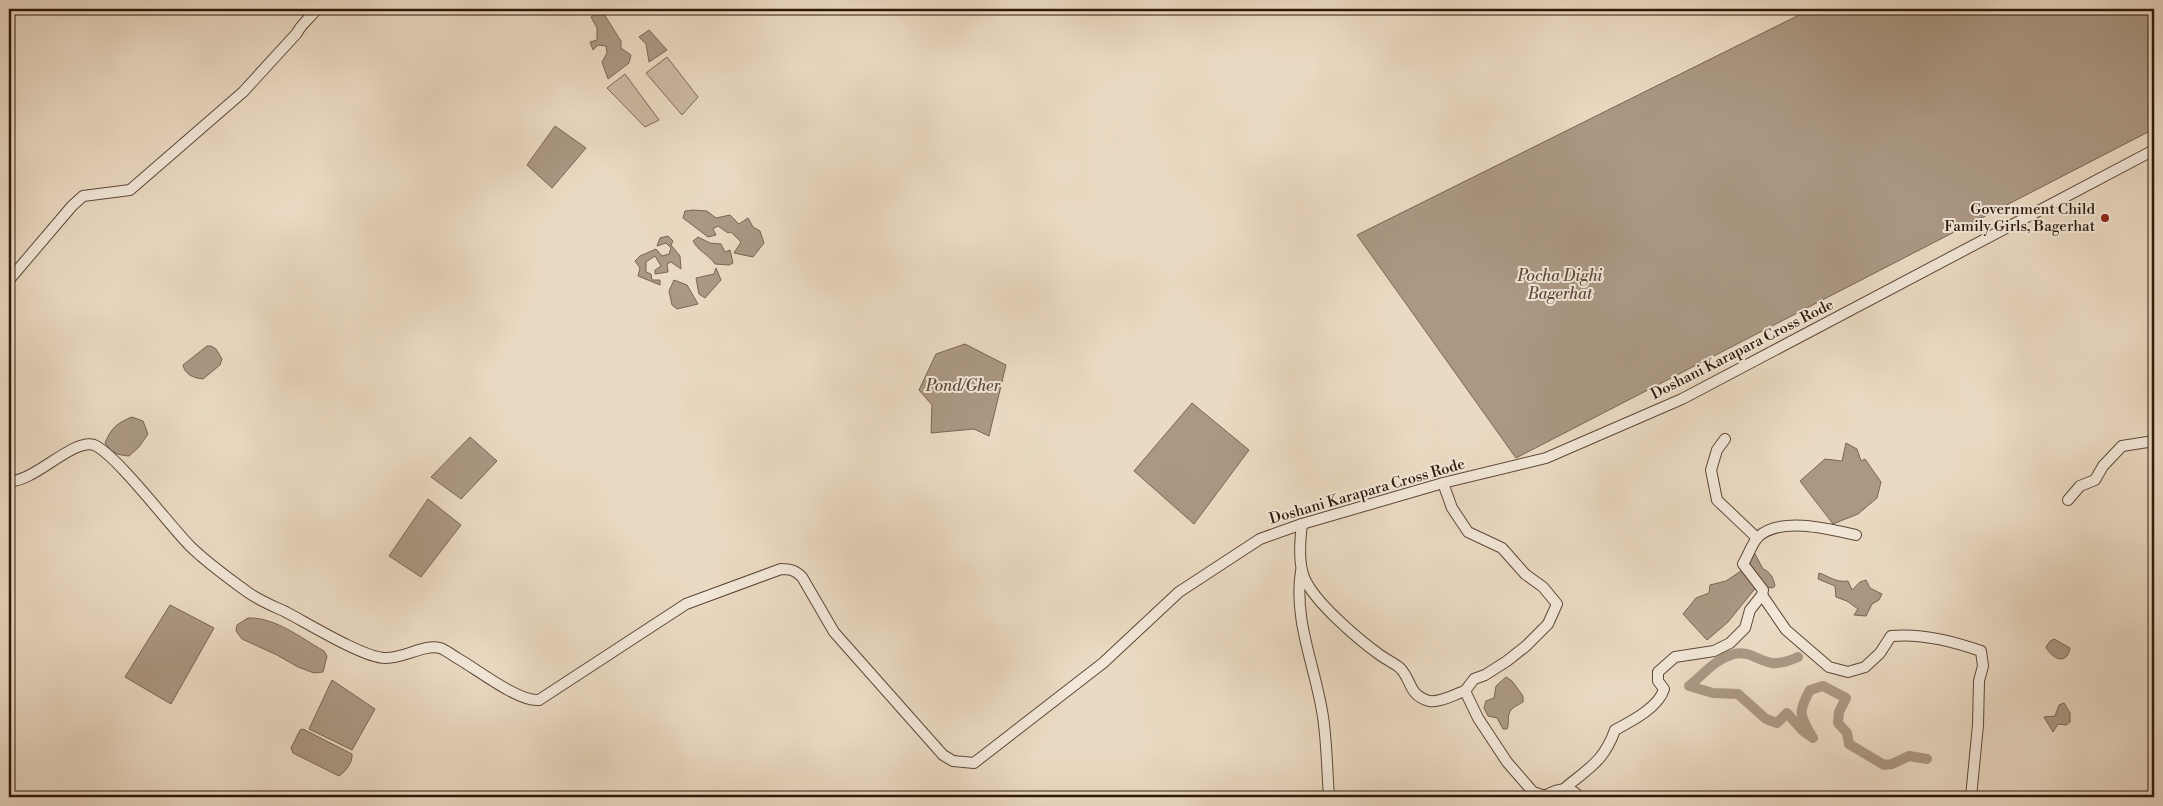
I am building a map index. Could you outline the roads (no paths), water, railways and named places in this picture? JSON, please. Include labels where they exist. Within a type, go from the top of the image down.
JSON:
[{"type":"street","points":[[9,280],[72,206],[83,196],[130,190],[243,92],[317,9]]},
{"type":"street","name":"Doshani Karapara Cross Rode","points":[[9,482],[25,478],[86,444],[95,446],[113,460],[191,547],[248,592],[350,646],[379,658],[392,658],[426,649],[440,648],[480,671],[519,697],[532,700],[539,700],[686,604],[781,569],[797,571],[802,576],[834,632],[943,755],[953,761],[974,763],[1103,663],[1179,592],[1260,539],[1302,524],[1443,483],[1546,458],[1682,399],[2154,150]]},
{"type":"street","points":[[1726,439],[1717,450],[1711,470],[1717,500],[1757,538]]},
{"type":"street","points":[[2068,500],[2080,486],[2095,480],[2103,466],[2122,446],[2154,440]]},
{"type":"street","points":[[1302,565],[1309,587],[1333,617],[1341,621],[1381,656],[1398,666],[1405,673],[1413,691],[1431,702],[1465,692],[1474,679],[1485,675],[1526,646],[1548,624],[1557,604],[1543,587],[1525,574],[1502,548],[1468,532],[1452,508],[1443,483]]},
{"type":"street","points":[[1302,524],[1302,565],[1299,582],[1300,614],[1323,718],[1329,797]]},
{"type":"street","points":[[1565,788],[1597,762],[1608,748],[1615,730],[1636,719],[1661,698],[1664,689],[1658,681],[1658,672],[1675,657],[1714,651],[1730,643],[1745,628],[1750,610],[1762,595],[1763,590],[1744,564],[1757,538],[1769,529],[1792,526],[1807,526],[1856,535]]},
{"type":"street","points":[[1762,595],[1786,630],[1829,667],[1848,672],[1865,667],[1880,653],[1891,636],[1908,634],[1956,642],[1981,651],[1983,666],[1979,682],[1978,725],[1971,797]]},
{"type":"street","points":[[1465,692],[1478,718],[1507,762],[1533,792],[1545,796],[1554,790],[1565,788],[1575,791],[1579,797]]},
{"type":"water","name":"Pocha Dighi Bagerhat","points":[[1811,9],[2154,9],[2154,129],[1516,458],[1357,235]]},
{"type":"water","points":[[602,11],[621,41],[621,48],[631,55],[629,63],[608,79],[602,62],[607,53],[606,46],[598,45],[593,50],[590,42],[597,40],[597,28],[591,17]]},
{"type":"water","points":[[649,30],[667,50],[649,62],[646,44],[639,37]]},
{"type":"water","points":[[555,126],[586,148],[552,188],[527,165]]},
{"type":"water","points":[[685,211],[707,211],[716,218],[730,215],[739,224],[748,218],[753,227],[760,231],[764,243],[753,257],[734,253],[741,242],[731,232],[728,233],[718,226],[713,229],[716,235],[708,237],[683,218]]},
{"type":"water","points":[[668,236],[673,241],[671,245],[680,256],[681,269],[671,262],[667,264],[668,272],[655,274],[655,270],[661,266],[655,256],[646,262],[646,272],[651,274],[652,280],[660,280],[660,285],[638,276],[640,268],[635,261],[640,256],[656,249],[662,256],[669,254],[671,248],[666,243],[657,246],[660,238]]},
{"type":"water","points":[[698,237],[710,243],[721,244],[725,252],[730,250],[733,263],[729,265],[715,264],[693,241]]},
{"type":"water","points":[[716,268],[721,280],[705,298],[699,294],[696,278],[714,274]]},
{"type":"water","points":[[674,280],[687,285],[698,304],[677,309],[672,305],[669,291]]},
{"type":"water","name":"Pond/Gher","points":[[965,344],[1006,365],[989,436],[974,429],[931,433],[932,405],[919,390],[936,354]]},
{"type":"water","points":[[207,346],[216,349],[222,359],[220,365],[203,379],[196,378],[186,371],[183,365]]},
{"type":"water","points":[[1192,403],[1249,450],[1194,524],[1134,471]]},
{"type":"water","points":[[132,417],[143,421],[148,434],[139,447],[129,456],[118,454],[105,443],[115,427],[122,421]]},
{"type":"water","points":[[470,437],[497,461],[461,499],[431,477]]},
{"type":"water","points":[[1846,443],[1857,449],[1861,461],[1865,459],[1881,482],[1877,498],[1858,514],[1833,524],[1800,481],[1825,459],[1842,461]]},
{"type":"water","points":[[428,499],[461,525],[421,577],[389,556]]},
{"type":"water","points":[[1755,554],[1763,569],[1770,573],[1773,578],[1775,586],[1772,588],[1767,587],[1748,563]]},
{"type":"water","points":[[1744,569],[1758,585],[1728,622],[1707,640],[1683,614],[1696,598],[1709,593],[1710,585],[1726,581]]},
{"type":"water","points":[[1819,573],[1836,580],[1848,581],[1852,590],[1860,582],[1866,580],[1870,588],[1882,594],[1879,600],[1872,604],[1866,616],[1854,615],[1858,609],[1847,601],[1836,597],[1835,586],[1818,579]]},
{"type":"water","points":[[170,605],[214,628],[171,704],[125,677]]},
{"type":"water","points":[[248,618],[268,621],[278,625],[324,651],[327,656],[323,672],[314,673],[298,667],[242,639],[236,631],[237,625]]},
{"type":"water","points":[[2054,639],[2070,648],[2068,654],[2063,659],[2052,655],[2046,647]]},
{"type":"water","points":[[1506,677],[1512,681],[1523,696],[1523,702],[1510,711],[1507,729],[1503,729],[1497,718],[1488,716],[1484,708],[1486,701],[1494,698],[1496,686]]},
{"type":"water","points":[[332,680],[375,709],[352,750],[309,729]]},
{"type":"water","points":[[2064,703],[2070,713],[2070,722],[2066,725],[2058,724],[2053,732],[2044,717],[2055,716],[2059,705]]},
{"type":"water","points":[[303,729],[352,754],[350,763],[342,774],[339,776],[293,753],[291,748],[300,730]]},
{"type":"waterway","points":[[1798,657],[1785,662],[1775,663],[1767,662],[1744,653],[1734,654],[1715,663],[1689,686],[1713,693],[1738,694],[1766,719],[1777,723],[1787,713],[1803,731],[1813,738],[1803,719],[1802,709],[1810,690],[1823,686],[1846,698],[1839,712],[1838,723],[1847,733],[1849,744],[1884,765],[1892,764],[1909,756],[1927,759]]},
{"type":"place","name":"Government Child Family Girls, Bagerhat","points":[[2105,218]]}]
